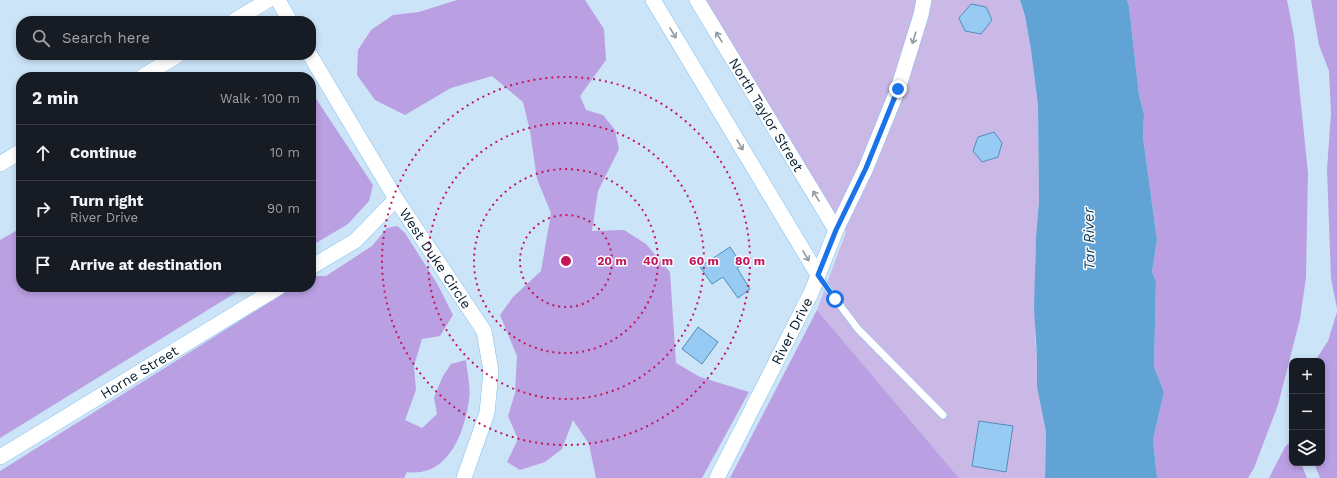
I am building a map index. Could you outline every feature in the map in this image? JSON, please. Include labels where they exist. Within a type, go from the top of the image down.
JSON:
[{"type":"street","points":[[242,16],[268,0]]},
{"type":"street","points":[[278,0],[287,16]]},
{"type":"street","points":[[653,0],[818,275]]},
{"type":"street","name":"North Taylor Street","points":[[697,0],[836,230]]},
{"type":"street","name":"River Drive","points":[[717,478],[811,293],[836,230],[866,168],[898,89],[921,15],[924,0]]},
{"type":"street","points":[[150,72],[170,60]]},
{"type":"street","name":"West Duke Circle","points":[[313,60],[396,199],[484,331],[491,372],[487,413],[464,478]]},
{"type":"street","points":[[0,164],[16,155]]},
{"type":"street","points":[[316,264],[355,241],[396,199]]},
{"type":"street","name":"Horne Street","points":[[0,457],[270,292]]},
{"type":"lane","points":[[818,275],[858,329],[943,415]]},
{"type":"shaded area","points":[[457,0],[585,0],[604,29],[606,60],[580,96],[586,110],[603,115],[615,130],[619,149],[598,191],[592,231],[624,230],[646,244],[670,272],[676,363],[700,377],[749,392],[702,478],[596,478],[589,444],[573,420],[562,449],[545,462],[520,470],[507,462],[518,439],[508,416],[515,393],[517,356],[500,315],[513,297],[541,271],[551,213],[537,179],[530,131],[523,102],[492,76],[451,88],[405,115],[375,100],[357,75],[358,50],[371,30],[393,15],[419,12]]},
{"type":"shaded area","points":[[705,0],[1020,0],[1025,16],[1031,50],[1038,105],[1039,202],[1035,259],[1035,339],[1037,357],[1037,387],[1046,432],[1045,478],[959,478],[817,310],[846,232]]},
{"type":"shaded area","points":[[1127,0],[1287,0],[1294,36],[1308,173],[1306,277],[1300,319],[1278,405],[1254,468],[1248,478],[1157,478],[1153,440],[1164,392],[1154,367],[1156,281],[1152,272],[1157,240],[1143,137],[1144,114],[1139,95],[1129,6]]},
{"type":"shaded area","points":[[1311,0],[1337,0],[1337,309],[1331,278],[1327,170],[1331,113],[1329,71],[1319,45]]},
{"type":"shaded area","points":[[316,99],[373,185],[369,201],[348,224],[316,243]]},
{"type":"shaded area","points":[[397,226],[405,233],[438,285],[453,315],[440,336],[422,339],[414,366],[416,390],[405,420],[422,428],[437,414],[434,397],[443,376],[451,364],[466,360],[469,395],[464,424],[453,449],[444,460],[434,467],[422,472],[407,472],[404,478],[0,478],[0,471],[286,292],[316,292],[316,276],[326,276],[372,246],[387,228]]},
{"type":"shaded area","points":[[16,231],[16,292],[237,292],[0,438],[0,240]]},
{"type":"shaded area","points":[[817,310],[959,478],[730,478]]},
{"type":"shaded area","points":[[1337,312],[1337,478],[1320,478],[1315,466],[1325,466],[1325,358],[1317,358],[1328,341]]},
{"type":"shaded area","points":[[1289,443],[1289,466],[1302,466],[1307,478],[1269,478],[1285,447]]},
{"type":"water","name":"Tar River","points":[[1020,0],[1127,0],[1129,6],[1139,95],[1144,114],[1143,137],[1157,240],[1152,272],[1156,281],[1154,367],[1164,392],[1153,440],[1157,478],[1045,478],[1046,432],[1037,387],[1034,309],[1036,238],[1039,202],[1038,105],[1031,50],[1025,16]]},
{"type":"building","points":[[971,4],[986,7],[992,20],[981,34],[965,31],[959,18]]},
{"type":"building","points":[[994,132],[1002,143],[998,157],[982,162],[973,151],[978,137]]},
{"type":"building","points":[[730,247],[742,265],[737,268],[750,289],[738,298],[723,277],[712,284],[700,267]]},
{"type":"building","points":[[698,327],[718,342],[702,364],[682,349]]},
{"type":"building","points":[[979,421],[1013,426],[1006,472],[972,466]]},
{"type":"route","points":[[835,299],[818,275],[836,230],[866,168],[898,89]]}]
